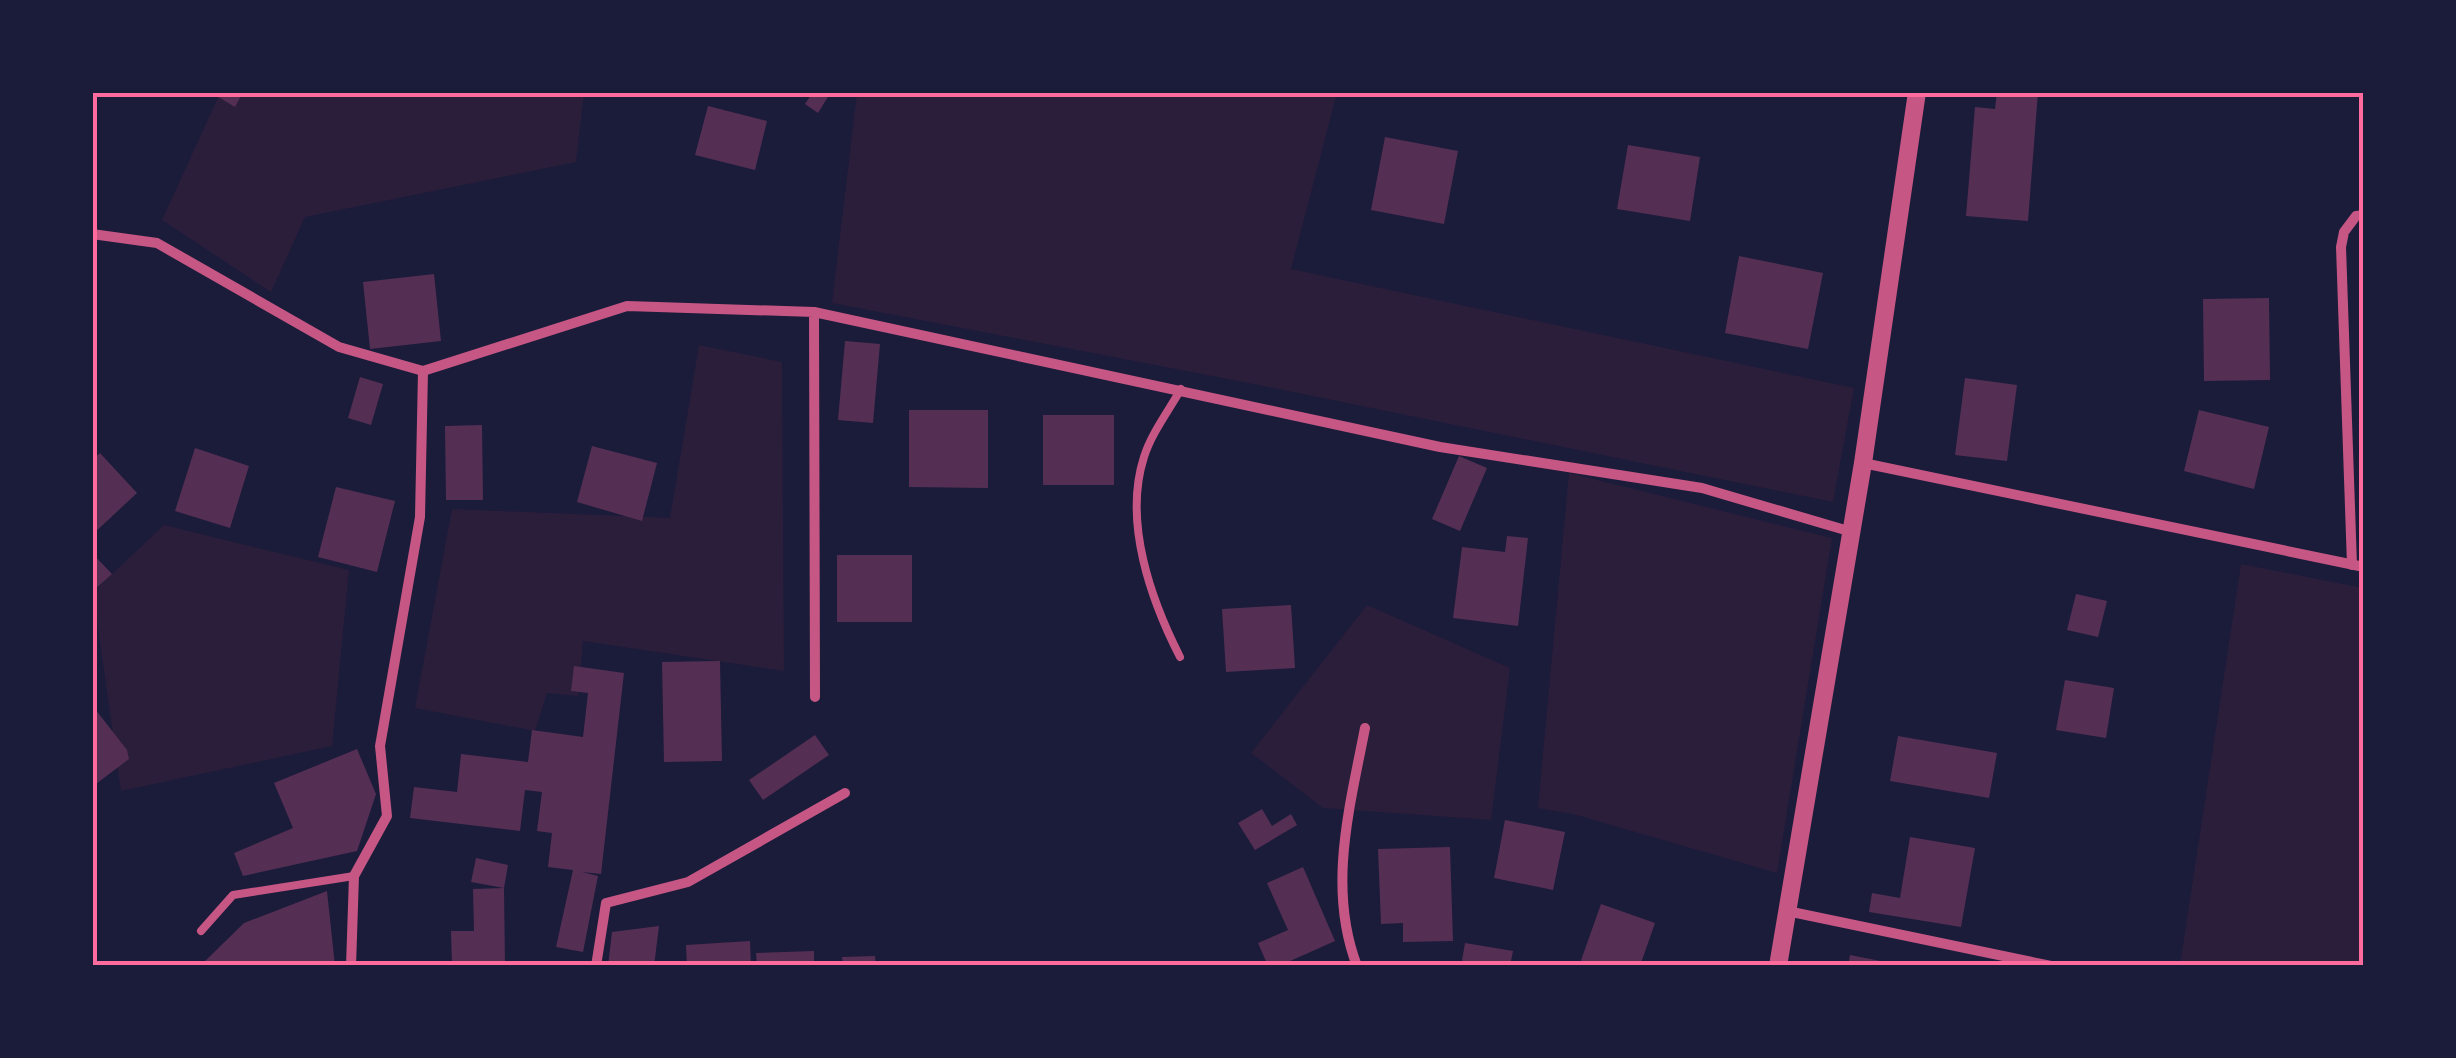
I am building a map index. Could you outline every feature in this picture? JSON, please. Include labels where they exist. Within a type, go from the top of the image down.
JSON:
[{"type":"street","points":[[1778,966],[1863,463],[1913,93]]},
{"type":"street","points":[[1863,463],[2358,566],[2341,248],[2344,232],[2356,216],[2364,215]]},
{"type":"street","points":[[92,234],[158,243],[339,347],[423,371],[627,306],[814,312],[1440,446],[1702,488],[1852,532]]},
{"type":"street","points":[[814,312],[816,697]]},
{"type":"street","points":[[351,966],[354,876],[387,816],[380,746],[420,518],[423,371]]},
{"type":"street","points":[[1357,966],[1345,926],[1341,847],[1366,728]]},
{"type":"street","points":[[596,966],[606,903],[688,882],[845,793]]},
{"type":"street","points":[[1788,911],[2051,966]]},
{"type":"lane","points":[[1180,389],[1144,456],[1137,506],[1142,549],[1158,614],[1180,658]]},
{"type":"lane","points":[[201,931],[233,895],[354,876]]},
{"type":"shaded area","points":[[220,93],[584,93],[576,162],[305,217],[271,292],[162,220]]},
{"type":"shaded area","points":[[857,93],[1337,93],[1291,269],[1854,388],[1833,502],[832,303]]},
{"type":"shaded area","points":[[699,345],[782,362],[784,671],[583,641],[578,696],[547,693],[535,731],[415,708],[452,509],[670,518]]},
{"type":"shaded area","points":[[1569,473],[1832,538],[1777,873],[1573,814],[1538,808]]},
{"type":"shaded area","points":[[164,525],[349,570],[332,746],[121,791],[93,592]]},
{"type":"shaded area","points":[[2241,564],[2363,588],[2363,965],[2180,965]]},
{"type":"shaded area","points":[[1367,605],[1510,668],[1491,820],[1323,808],[1251,753]]},
{"type":"building","points":[[210,92],[243,92],[235,107]]},
{"type":"building","points":[[807,92],[831,92],[818,113],[805,104],[811,95]]},
{"type":"building","points":[[1997,92],[2038,92],[2028,221],[1966,216],[1975,107],[1995,109]]},
{"type":"building","points":[[708,106],[767,121],[755,170],[695,155]]},
{"type":"building","points":[[1385,137],[1458,151],[1444,224],[1371,210]]},
{"type":"building","points":[[1628,145],[1700,157],[1690,221],[1617,209]]},
{"type":"building","points":[[1739,256],[1823,273],[1808,349],[1725,333]]},
{"type":"building","points":[[434,274],[441,341],[370,349],[363,282]]},
{"type":"building","points":[[2269,298],[2270,380],[2204,381],[2203,299]]},
{"type":"building","points":[[845,341],[880,344],[873,423],[838,420]]},
{"type":"building","points":[[360,377],[383,384],[371,425],[348,418]]},
{"type":"building","points":[[1965,378],[2017,385],[2007,461],[1955,455]]},
{"type":"building","points":[[909,410],[988,410],[988,488],[909,487]]},
{"type":"building","points":[[2199,410],[2269,427],[2254,489],[2184,471]]},
{"type":"building","points":[[1043,415],[1114,415],[1114,485],[1043,485]]},
{"type":"building","points":[[482,425],[483,500],[446,500],[445,426]]},
{"type":"building","points":[[592,446],[657,463],[642,521],[577,502]]},
{"type":"building","points":[[195,448],[249,466],[230,528],[175,511]]},
{"type":"building","points":[[100,453],[137,493],[92,535],[92,460]]},
{"type":"building","points":[[1459,456],[1487,468],[1460,531],[1432,519]]},
{"type":"building","points":[[336,487],[395,501],[377,572],[318,557]]},
{"type":"building","points":[[1507,536],[1528,538],[1518,626],[1453,618],[1462,547],[1505,552]]},
{"type":"building","points":[[92,553],[112,574],[92,592]]},
{"type":"building","points":[[837,555],[912,555],[912,622],[837,622]]},
{"type":"building","points":[[2076,594],[2107,601],[2098,637],[2067,630]]},
{"type":"building","points":[[1291,605],[1295,668],[1226,672],[1222,609]]},
{"type":"building","points":[[720,661],[722,761],[664,762],[662,662]]},
{"type":"building","points":[[574,666],[624,673],[601,874],[582,872],[598,876],[583,952],[556,947],[573,870],[548,867],[552,833],[537,831],[542,792],[525,790],[520,831],[410,818],[414,787],[457,792],[461,754],[528,762],[532,730],[583,737],[588,693],[571,691]]},
{"type":"building","points":[[2065,680],[2114,688],[2106,738],[2056,730]]},
{"type":"building","points":[[92,705],[127,750],[129,759],[92,787]]},
{"type":"building","points":[[815,735],[829,755],[763,800],[749,780]]},
{"type":"building","points":[[1898,736],[1997,753],[1989,798],[1890,781]]},
{"type":"building","points":[[357,749],[376,794],[357,851],[243,876],[234,853],[293,828],[274,783]]},
{"type":"building","points":[[1262,809],[1272,826],[1291,814],[1297,825],[1255,850],[1238,823]]},
{"type":"building","points":[[1505,820],[1565,832],[1553,890],[1494,878]]},
{"type":"building","points":[[1910,837],[1975,848],[1961,927],[1869,912],[1872,893],[1900,898]]},
{"type":"building","points":[[1450,847],[1453,941],[1403,942],[1403,923],[1381,924],[1378,849]]},
{"type":"building","points":[[476,858],[508,865],[504,888],[471,882]]},
{"type":"building","points":[[1303,867],[1335,941],[1279,966],[1268,966],[1258,943],[1288,930],[1267,883]]},
{"type":"building","points":[[504,888],[505,966],[452,966],[451,931],[474,931],[473,889]]},
{"type":"building","points":[[327,891],[335,966],[200,966],[244,923]]},
{"type":"building","points":[[1601,904],[1655,923],[1640,966],[1579,966]]},
{"type":"building","points":[[659,926],[654,966],[608,966],[612,932]]},
{"type":"building","points":[[750,941],[751,966],[687,966],[686,945]]},
{"type":"building","points":[[1465,943],[1513,951],[1510,966],[1461,966]]},
{"type":"building","points":[[814,951],[814,966],[757,966],[756,953]]},
{"type":"building","points":[[1850,955],[1896,964],[1896,966],[1848,966]]},
{"type":"building","points":[[875,956],[876,966],[843,966],[842,957]]}]
